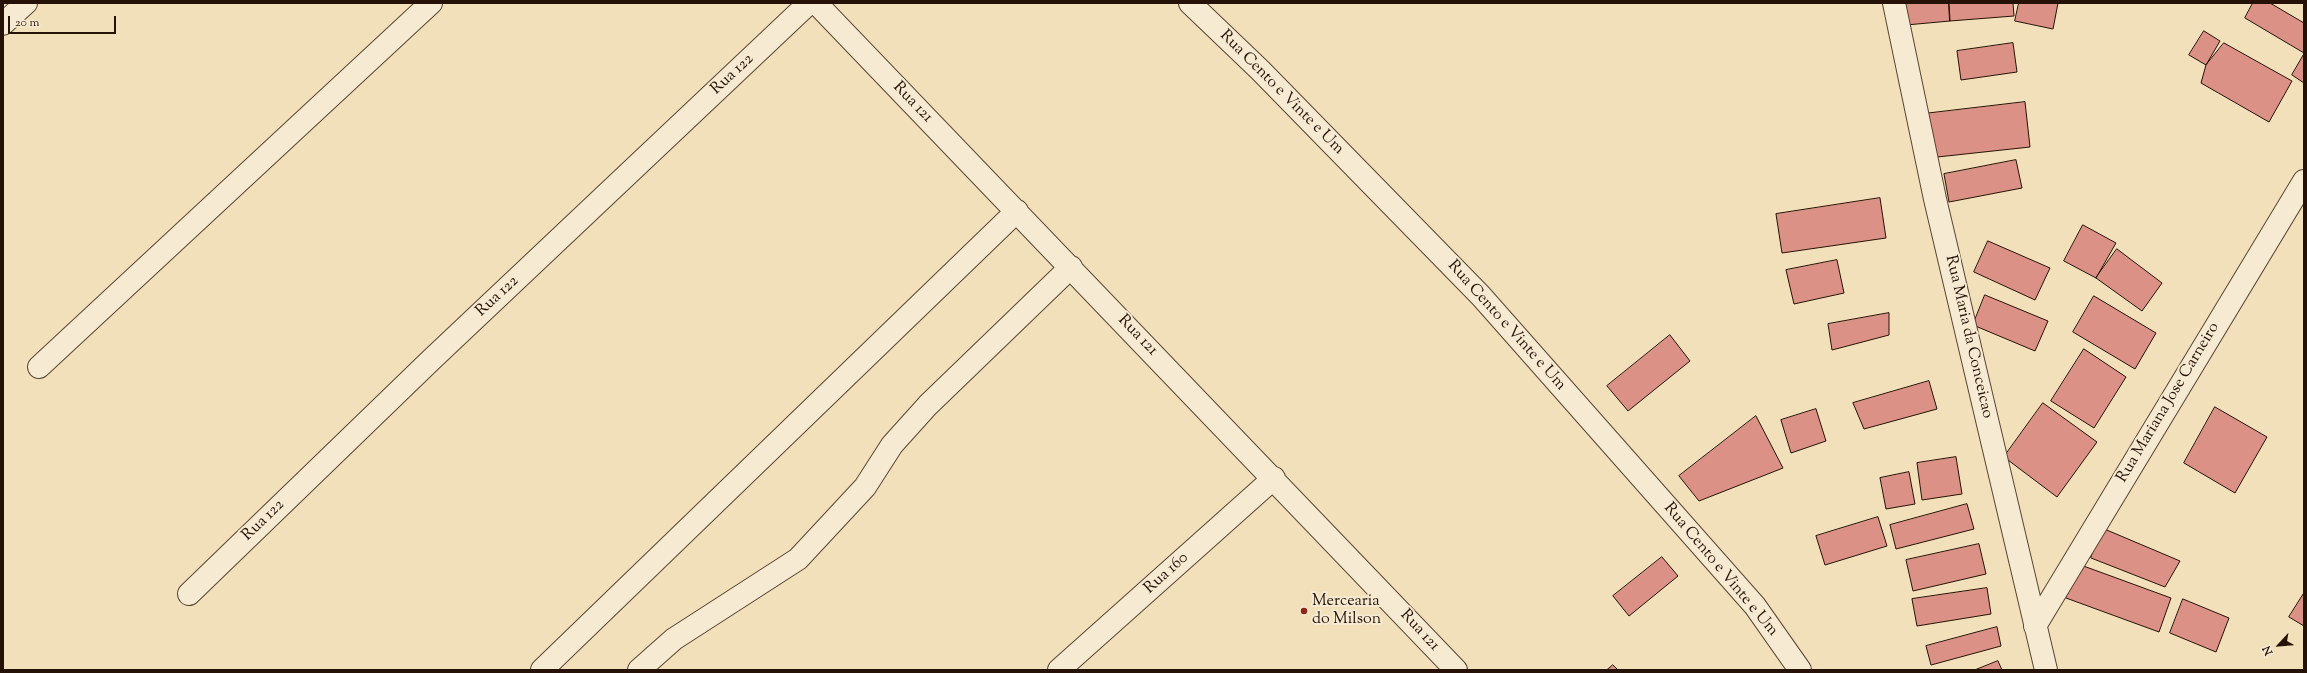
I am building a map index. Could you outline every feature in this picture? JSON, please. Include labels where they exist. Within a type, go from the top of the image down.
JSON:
[{"type":"street","points":[[3,24],[26,3]]},
{"type":"street","points":[[39,367],[430,3]]},
{"type":"street","name":"Rua 122","points":[[189,594],[431,360],[809,3]]},
{"type":"street","name":"Rua 121","points":[[816,3],[1274,478],[1456,670]]},
{"type":"street","name":"Rua Cento e Vinte e Um","points":[[1190,3],[1260,70],[1481,296],[1755,606],[1800,670]]},
{"type":"street","name":"Rua Maria da Conceicao","points":[[1894,3],[1935,199],[2046,670]]},
{"type":"street","name":"Rua Mariana Jose Carneiro","points":[[2035,626],[2304,181]]},
{"type":"street","points":[[542,670],[1017,211]]},
{"type":"street","points":[[639,670],[674,640],[798,559],[865,487],[892,445],[928,405],[1071,268]]},
{"type":"street","name":"Rua 160","points":[[1059,670],[1274,478]]},
{"type":"building","points":[[1904,3],[1949,3],[1950,21],[1906,25]]},
{"type":"building","points":[[1949,3],[2013,3],[2014,16],[1950,21]]},
{"type":"building","points":[[2019,3],[2058,3],[2053,29],[2015,21]]},
{"type":"building","points":[[2253,3],[2270,3],[2304,23],[2304,53],[2245,18]]},
{"type":"building","points":[[2204,31],[2220,41],[2206,65],[2189,55]]},
{"type":"building","points":[[2013,43],[2017,72],[1961,80],[1957,51]]},
{"type":"building","points":[[2224,43],[2292,81],[2269,122],[2201,83],[2206,65]]},
{"type":"building","points":[[2304,54],[2304,83],[2292,75]]},
{"type":"building","points":[[2025,102],[2030,147],[1928,158],[1923,114]]},
{"type":"building","points":[[2016,160],[2022,188],[1949,202],[1944,174]]},
{"type":"building","points":[[1880,198],[1886,238],[1782,253],[1776,214]]},
{"type":"building","points":[[2083,225],[2116,243],[2096,278],[2064,261]]},
{"type":"building","points":[[1988,241],[2050,268],[2035,300],[1974,272]]},
{"type":"building","points":[[2117,249],[2162,283],[2142,311],[2096,278]]},
{"type":"building","points":[[1837,260],[1844,293],[1794,304],[1786,270]]},
{"type":"building","points":[[1985,295],[2048,321],[2035,351],[1973,325]]},
{"type":"building","points":[[2094,296],[2156,333],[2135,369],[2073,332]]},
{"type":"building","points":[[1889,313],[1889,335],[1832,350],[1828,324]]},
{"type":"building","points":[[1670,335],[1690,361],[1628,411],[1607,386]]},
{"type":"building","points":[[2084,349],[2126,377],[2094,428],[2051,401]]},
{"type":"building","points":[[1929,381],[1937,409],[1864,429],[1853,403]]},
{"type":"building","points":[[2043,403],[2097,442],[2057,497],[2004,457]]},
{"type":"building","points":[[2215,407],[2267,437],[2235,493],[2184,463]]},
{"type":"building","points":[[1816,409],[1826,441],[1791,453],[1781,420]]},
{"type":"building","points":[[1756,416],[1783,468],[1699,501],[1679,476]]},
{"type":"building","points":[[1956,457],[1962,494],[1922,500],[1917,463]]},
{"type":"building","points":[[1909,472],[1915,504],[1886,509],[1880,478]]},
{"type":"building","points":[[1967,504],[1974,529],[1896,549],[1890,525]]},
{"type":"building","points":[[1878,517],[1887,546],[1825,565],[1816,536]]},
{"type":"building","points":[[2102,528],[2180,561],[2165,587],[2091,558]]},
{"type":"building","points":[[1979,544],[1986,574],[1913,591],[1906,560]]},
{"type":"building","points":[[1662,557],[1678,576],[1629,616],[1613,596]]},
{"type":"building","points":[[2078,564],[2171,598],[2159,632],[2066,598]]},
{"type":"building","points":[[1987,588],[1991,614],[1917,626],[1912,599]]},
{"type":"building","points":[[2304,593],[2304,626],[2289,617]]},
{"type":"building","points":[[2183,599],[2229,618],[2216,652],[2170,633]]},
{"type":"building","points":[[1997,627],[2001,646],[1931,665],[1926,646]]},
{"type":"building","points":[[1998,661],[2002,670],[1975,670]]},
{"type":"building","points":[[1613,665],[1618,670],[1607,670]]},
{"type":"place","name":"Mercearia do Milson","points":[[1304,611]]}]
